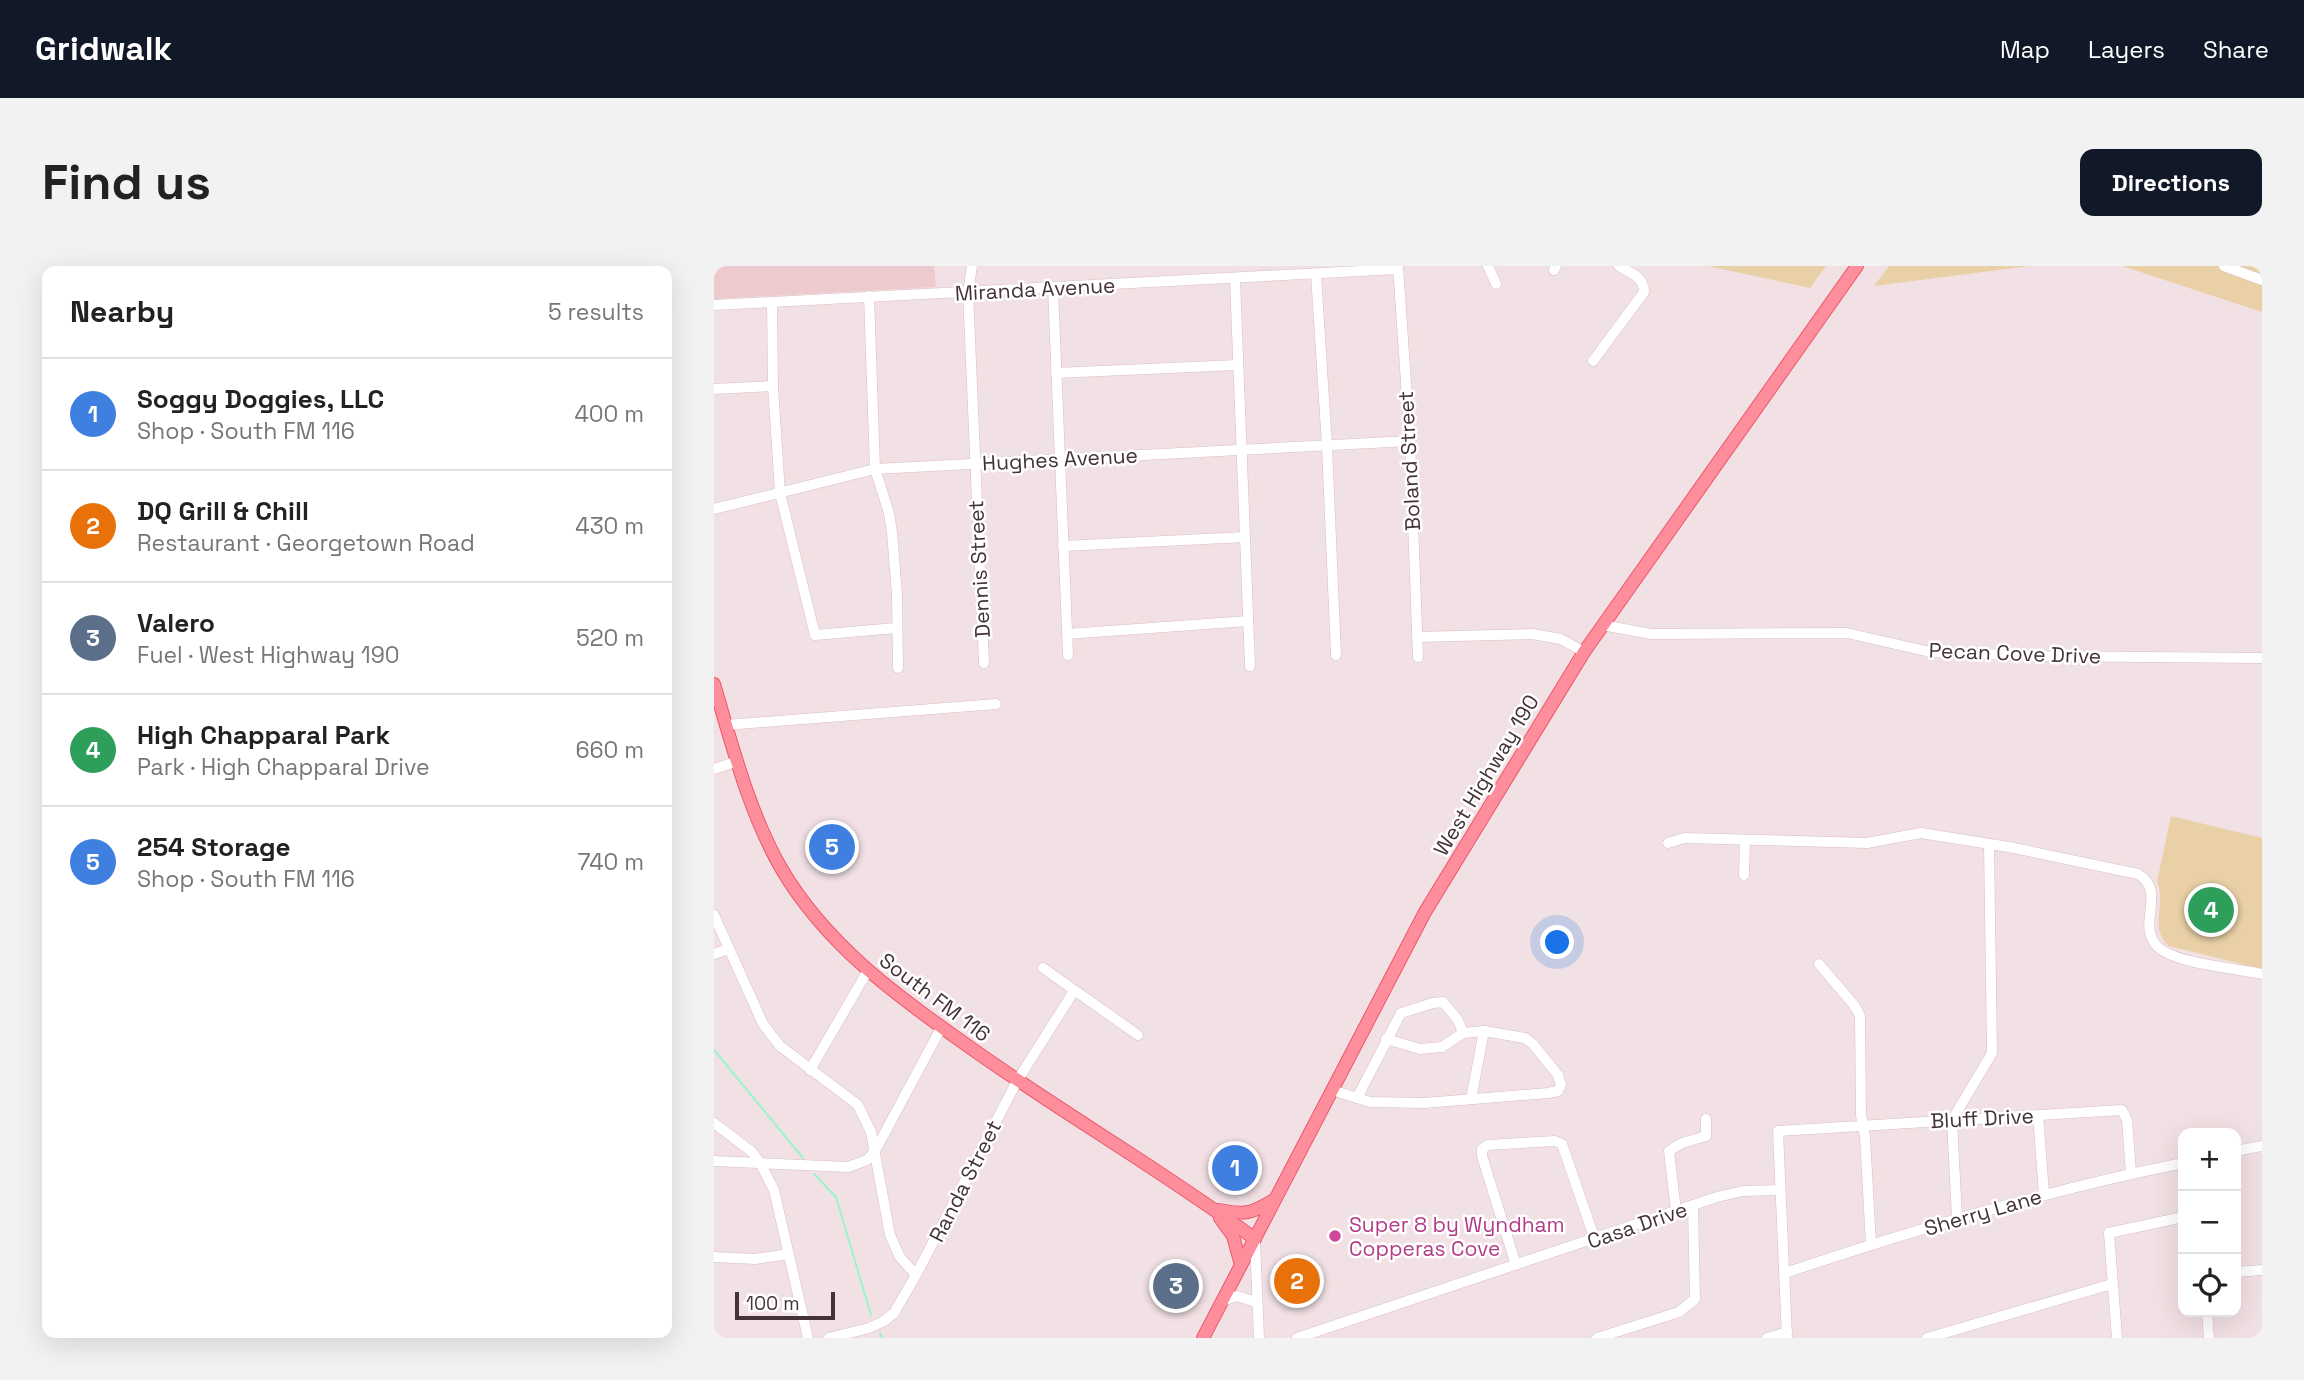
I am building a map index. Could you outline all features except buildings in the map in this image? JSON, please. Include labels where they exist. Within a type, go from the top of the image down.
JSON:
[{"type":"main road","name":"West Highway 190","points":[[1203,1338],[1425,912],[1602,625],[1857,266]]},
{"type":"main road","name":"South FM 116","points":[[714,684],[758,821],[781,867],[818,920],[867,972],[1017,1081],[1213,1208],[1255,1239]]},
{"type":"main road","points":[[1213,1208],[1245,1214],[1274,1200]]},
{"type":"main road","points":[[1213,1208],[1233,1237],[1241,1265]]},
{"type":"street","name":"Dennis Street","points":[[972,266],[968,292],[984,663]]},
{"type":"street","points":[[1488,266],[1496,284]]},
{"type":"street","points":[[1593,361],[1644,292],[1644,285],[1639,278],[1619,266]]},
{"type":"street","points":[[2226,266],[2262,280]]},
{"type":"street","name":"Miranda Avenue","points":[[714,304],[1235,279],[1398,267]]},
{"type":"street","name":"Boland Street","points":[[1398,267],[1410,441],[1418,657]]},
{"type":"street","points":[[1316,274],[1336,655]]},
{"type":"street","points":[[1235,279],[1250,666]]},
{"type":"street","points":[[1054,288],[1068,655]]},
{"type":"street","points":[[869,296],[875,469],[892,532],[897,595],[898,668]]},
{"type":"street","points":[[772,302],[780,493],[815,635],[896,628]]},
{"type":"street","points":[[1056,373],[1237,365]]},
{"type":"street","points":[[714,389],[774,386]]},
{"type":"street","name":"Hughes Avenue","points":[[714,509],[875,469],[1410,441]]},
{"type":"street","points":[[1063,547],[1245,537]]},
{"type":"street","points":[[1067,634],[1248,621]]},
{"type":"street","name":"Pecan Cove Drive","points":[[1602,625],[1651,634],[1847,633],[1930,652],[2033,656],[2262,657]]},
{"type":"street","points":[[1417,637],[1532,634],[1560,639],[1584,652]]},
{"type":"street","points":[[726,725],[996,704]]},
{"type":"street","points":[[714,769],[738,761]]},
{"type":"street","points":[[1668,842],[1684,838],[1867,843],[1921,833],[2138,874],[2146,879],[2151,889],[2149,928],[2156,946],[2174,956],[2226,969],[2262,974]]},
{"type":"street","points":[[1744,876],[1745,840]]},
{"type":"street","points":[[1957,1218],[1952,1120],[1992,1053],[1989,844]]},
{"type":"street","points":[[714,915],[763,1024],[780,1046],[858,1105],[872,1132],[890,1235],[900,1257],[916,1275]]},
{"type":"street","points":[[714,954],[729,949]]},
{"type":"street","points":[[1819,964],[1859,1011],[1860,1016],[1863,1126],[1871,1244]]},
{"type":"street","points":[[1043,968],[1138,1035]]},
{"type":"street","points":[[810,1070],[867,972]]},
{"type":"street","name":"Randa Street","points":[[829,1338],[869,1328],[884,1321],[894,1312],[1017,1081],[1074,990]]},
{"type":"street","points":[[1357,1097],[1401,1013],[1443,1002],[1458,1020],[1463,1033]]},
{"type":"street","points":[[714,1161],[848,1167],[867,1160],[875,1151],[941,1028]]},
{"type":"street","points":[[1332,1090],[1370,1102],[1424,1103],[1548,1093],[1558,1091],[1561,1085],[1558,1075],[1525,1038],[1484,1031],[1463,1033],[1442,1047],[1420,1049],[1386,1039]]},
{"type":"street","points":[[1471,1099],[1484,1031]]},
{"type":"street","name":"Bluff Drive","points":[[1780,1190],[1778,1131],[2122,1110],[2127,1120],[2130,1173]]},
{"type":"street","points":[[2038,1115],[2044,1194]]},
{"type":"street","points":[[1676,1212],[1669,1151],[1682,1143],[1706,1136],[1706,1119]]},
{"type":"street","points":[[714,1123],[745,1146],[760,1163],[774,1191],[808,1338]]},
{"type":"street","points":[[1516,1265],[1482,1156],[1482,1149],[1488,1145],[1555,1140],[1562,1144],[1595,1240]]},
{"type":"street","points":[[2241,1150],[2262,1146]]},
{"type":"street","name":"Sherry Lane","points":[[1786,1273],[1957,1218],[2044,1194],[2178,1164]]},
{"type":"street","points":[[1768,1338],[1787,1335],[1780,1190]]},
{"type":"street","name":"Casa Drive","points":[[1297,1338],[1693,1206],[1743,1191],[1780,1190]]},
{"type":"street","points":[[1597,1338],[1679,1312],[1695,1298],[1693,1206]]},
{"type":"street","points":[[2117,1338],[2109,1233],[2178,1218]]},
{"type":"street","points":[[1255,1239],[1259,1338]]},
{"type":"street","points":[[714,1257],[755,1259],[789,1254]]},
{"type":"street","points":[[2241,1272],[2262,1270]]},
{"type":"street","points":[[1927,1338],[2112,1284]]},
{"type":"street","points":[[1222,1301],[1237,1296],[1256,1302]]},
{"type":"street","points":[[2207,1317],[2209,1338]]},
{"type":"shaded area","points":[[714,266],[934,266],[936,287],[714,299]]},
{"type":"shaded area","points":[[1708,266],[1826,266],[1810,288]]},
{"type":"shaded area","points":[[1889,266],[2030,266],[1874,286]]},
{"type":"shaded area","points":[[2122,266],[2262,266],[2262,312]]},
{"type":"shaded area","points":[[2171,816],[2262,838],[2262,969],[2169,946],[2163,939],[2159,923],[2160,891],[2157,882]]},
{"type":"waterway","points":[[714,1050],[803,1158]]},
{"type":"waterway","points":[[814,1174],[836,1197],[871,1315]]},
{"type":"waterway","points":[[880,1333],[882,1338]]},
{"type":"place","name":"254 Storage","points":[[832,847]]},
{"type":"place","name":"High Chapparal Park","points":[[2211,910]]},
{"type":"place","name":"Soggy Doggies, LLC","points":[[1235,1168]]},
{"type":"place","name":"Super 8 by Wyndham Copperas Cove","points":[[1335,1236]]},
{"type":"place","name":"DQ Grill & Chill","points":[[1297,1281]]},
{"type":"place","name":"Valero","points":[[1176,1286]]}]
